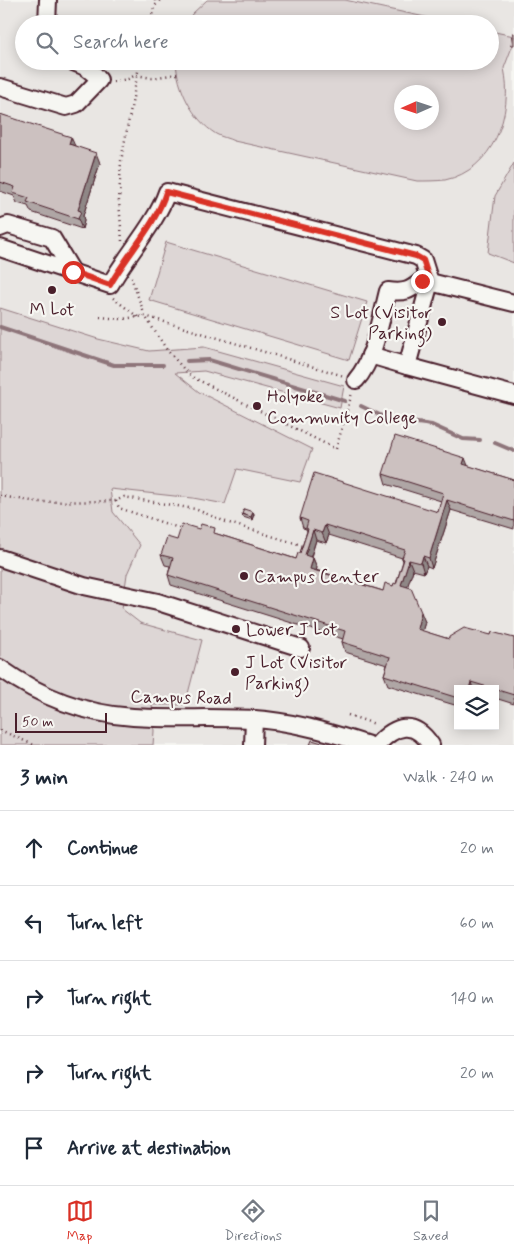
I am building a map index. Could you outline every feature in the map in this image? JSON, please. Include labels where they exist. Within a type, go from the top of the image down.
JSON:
[{"type":"street","points":[[47,15],[48,0]]},
{"type":"street","points":[[0,87],[66,107],[76,104],[99,80],[90,70]]},
{"type":"street","points":[[0,248],[110,285],[126,258],[162,207],[166,192],[416,256],[423,260],[430,282],[407,366]]},
{"type":"street","points":[[0,228],[8,225],[52,238],[73,272]]},
{"type":"street","points":[[354,386],[364,372],[388,290],[400,292],[410,290],[422,281],[514,303]]},
{"type":"street","points":[[370,355],[514,395]]},
{"type":"street","points":[[0,558],[84,586],[158,602],[301,648]]},
{"type":"street","name":"Campus Road","points":[[0,668],[26,685],[50,697],[101,713],[133,717],[254,719],[296,724],[333,732],[369,745]]},
{"type":"street","points":[[253,745],[254,719]]},
{"type":"street","points":[[376,745],[384,736],[395,729],[409,728],[424,734],[431,745]]},
{"type":"path","points":[[155,0],[156,5]]},
{"type":"path","points":[[153,15],[160,0]]},
{"type":"path","points":[[122,241],[119,201],[121,161],[137,70]]},
{"type":"path","points":[[110,83],[136,75],[152,78],[176,74]]},
{"type":"path","points":[[100,317],[121,319],[145,316],[354,386],[336,450],[190,376],[173,356],[145,316],[133,286],[129,269]]},
{"type":"path","points":[[107,295],[138,316]]},
{"type":"path","points":[[0,496],[38,502],[116,502],[124,497],[195,509],[226,522],[308,548]]},
{"type":"path","points":[[116,502],[119,508],[188,530]]},
{"type":"path","points":[[348,715],[375,724]]},
{"type":"path","points":[[0,730],[34,745]]},
{"type":"shaded area","name":"Holyoke Community College","points":[[0,0],[514,0],[514,745],[0,745]]},
{"type":"shaded area","points":[[207,0],[345,0],[416,15],[191,15]]},
{"type":"shaded area","points":[[499,33],[514,36],[504,68],[506,104],[496,138],[476,165],[462,174],[445,180],[417,181],[234,141],[218,135],[207,128],[187,102],[179,82],[177,70],[499,70]]},
{"type":"shaded area","points":[[514,163],[514,263],[488,253],[495,196]]},
{"type":"shaded area","points":[[166,242],[367,302],[349,360],[149,300]]},
{"type":"shaded area","points":[[0,308],[98,339],[149,351],[204,347],[344,386],[340,408],[204,371],[175,373],[199,392],[312,449],[300,482],[237,469],[225,504],[193,498],[110,489],[113,512],[140,545],[127,574],[122,609],[140,623],[202,640],[185,705],[152,705],[153,745],[0,745]]},
{"type":"building","points":[[513,33],[514,45],[511,45]]},
{"type":"building","points":[[0,114],[71,137],[69,144],[96,153],[78,210],[81,211],[78,219],[27,202],[29,198],[13,193],[15,187],[0,182]]},
{"type":"building","name":"Campus Center","points":[[395,436],[465,458],[463,464],[514,480],[514,521],[447,500],[429,558],[423,556],[421,563],[409,560],[401,585],[411,588],[421,612],[417,629],[449,639],[449,637],[464,628],[491,635],[492,632],[514,638],[514,695],[499,690],[499,685],[481,685],[471,682],[470,685],[454,685],[454,697],[384,675],[390,657],[342,642],[345,631],[168,575],[173,558],[161,555],[167,537],[177,540],[182,524],[199,529],[201,524],[215,528],[214,533],[296,559],[308,529],[306,528],[308,521],[300,518],[314,473],[438,512],[443,493],[383,474]],"holes":[[[325,525],[405,550],[402,558],[404,559],[396,584],[394,583],[393,586],[385,583],[383,591],[310,569],[313,558],[305,555],[313,530],[322,533]]]},
{"type":"building","points":[[244,509],[253,512],[251,517],[242,514]]},
{"type":"building","points":[[312,740],[329,745],[310,745]]},
{"type":"waterway","points":[[0,327],[114,365],[163,365]]},
{"type":"waterway","points":[[187,361],[209,360],[345,401]]},
{"type":"waterway","points":[[361,406],[388,419],[432,425],[463,439],[480,440]]},
{"type":"waterway","points":[[495,443],[514,451]]},
{"type":"place","name":"M Lot","points":[[52,290]]},
{"type":"place","name":"S Lot (Visitor Parking)","points":[[442,322]]},
{"type":"place","name":"Holyoke Community College","points":[[257,406]]},
{"type":"place","name":"Campus Center","points":[[244,576]]},
{"type":"place","name":"Lower J Lot","points":[[236,629]]},
{"type":"place","name":"J Lot (Visitor Parking)","points":[[235,672]]},
{"type":"route","points":[[73,272],[110,285],[126,258],[162,207],[166,192],[416,256],[423,260],[430,282],[422,281]]}]
